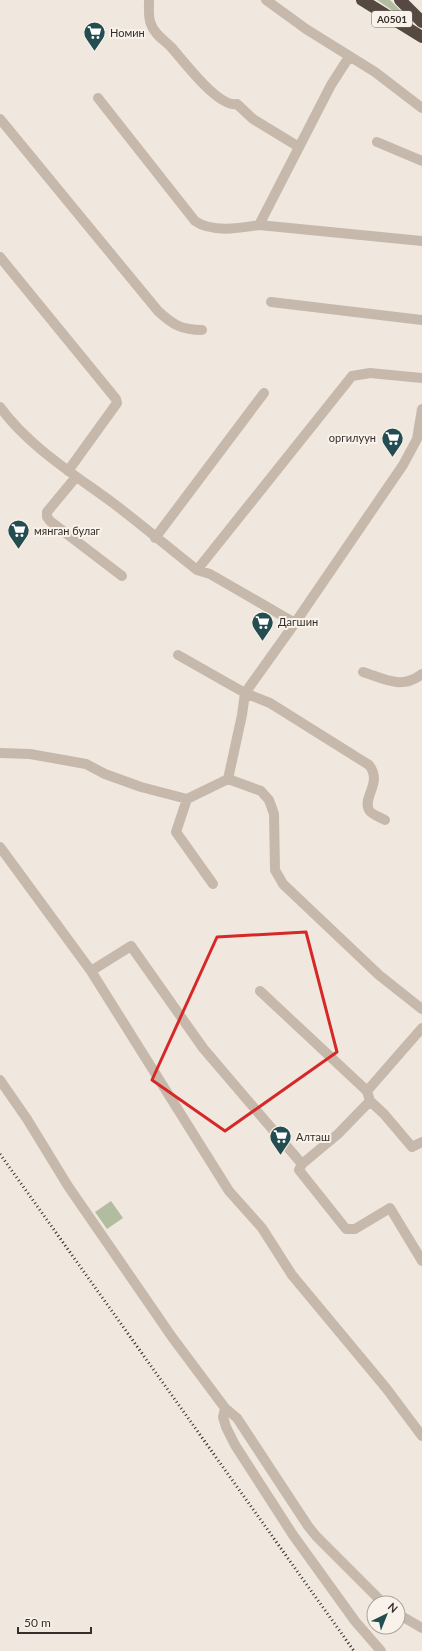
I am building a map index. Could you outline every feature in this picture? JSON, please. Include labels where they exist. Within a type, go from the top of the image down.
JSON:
[{"type":"highway","name":"A0501","points":[[362,0],[422,37]]},
{"type":"highway","name":"A0501","points":[[400,0],[422,22]]},
{"type":"street","points":[[149,0],[150,23],[154,31],[169,45],[204,85],[230,104],[237,104],[253,119],[299,147]]},
{"type":"street","points":[[266,0],[306,29],[375,72],[422,108]]},
{"type":"street","points":[[259,224],[331,85],[349,56]]},
{"type":"street","points":[[98,98],[195,221],[208,227],[246,227],[259,224],[422,241]]},
{"type":"street","points":[[0,119],[158,311],[172,323],[188,330],[202,330]]},
{"type":"street","points":[[377,142],[422,161]]},
{"type":"street","points":[[0,257],[116,399],[117,403],[47,512],[47,516],[50,521],[122,576]]},
{"type":"street","points":[[271,302],[422,320]]},
{"type":"street","points":[[197,570],[352,376],[370,373],[422,378]]},
{"type":"street","points":[[155,538],[264,393]]},
{"type":"street","points":[[0,407],[11,422],[72,474],[114,504],[197,570],[210,574],[295,623]]},
{"type":"street","points":[[228,779],[242,715],[245,692],[295,623],[403,465],[417,439],[422,409]]},
{"type":"street","points":[[178,656],[245,692],[270,703],[369,765],[374,771],[375,778],[368,809],[385,820]]},
{"type":"street","points":[[363,672],[398,683],[414,681],[422,674]]},
{"type":"street","points":[[0,753],[30,754],[86,764],[105,774],[141,788],[187,799],[228,779],[261,791],[269,800],[274,814],[275,870],[284,884],[379,975],[422,1009]]},
{"type":"street","points":[[187,799],[176,832],[213,884]]},
{"type":"street","points":[[0,847],[91,971],[229,1191],[262,1228],[292,1275],[386,1388],[422,1436]]},
{"type":"street","points":[[91,971],[131,946],[203,1048],[302,1164]]},
{"type":"street","points":[[260,991],[366,1091],[370,1101],[384,1114],[412,1147],[422,1142]]},
{"type":"street","points":[[366,1091],[422,1028]]},
{"type":"street","points":[[0,1080],[27,1119],[68,1186],[138,1289],[225,1408],[237,1418],[263,1455],[300,1515],[316,1536],[375,1595]]},
{"type":"street","points":[[370,1101],[338,1134],[302,1164],[299,1170],[346,1229],[355,1229],[390,1208],[422,1261]]},
{"type":"street","points":[[225,1408],[223,1417],[226,1427],[243,1458],[293,1535],[355,1621],[381,1651]]},
{"type":"street","points":[[406,1619],[422,1628]]},
{"type":"highlighted area","points":[[306,932],[337,1052],[225,1131],[152,1080],[217,937]]},
{"type":"green space","points":[[377,0],[390,0],[401,11],[399,15]]},
{"type":"green space","points":[[111,1201],[123,1218],[107,1229],[95,1212]]},
{"type":"railway","points":[[0,1154],[354,1651]]},
{"type":"place","name":"Номин","points":[[95,52]]},
{"type":"place","name":"оргилуун","points":[[392,458]]},
{"type":"place","name":"мянган булаг","points":[[19,550]]},
{"type":"place","name":"Дагшин","points":[[262,642]]},
{"type":"place","name":"Алташ","points":[[280,1156]]}]
